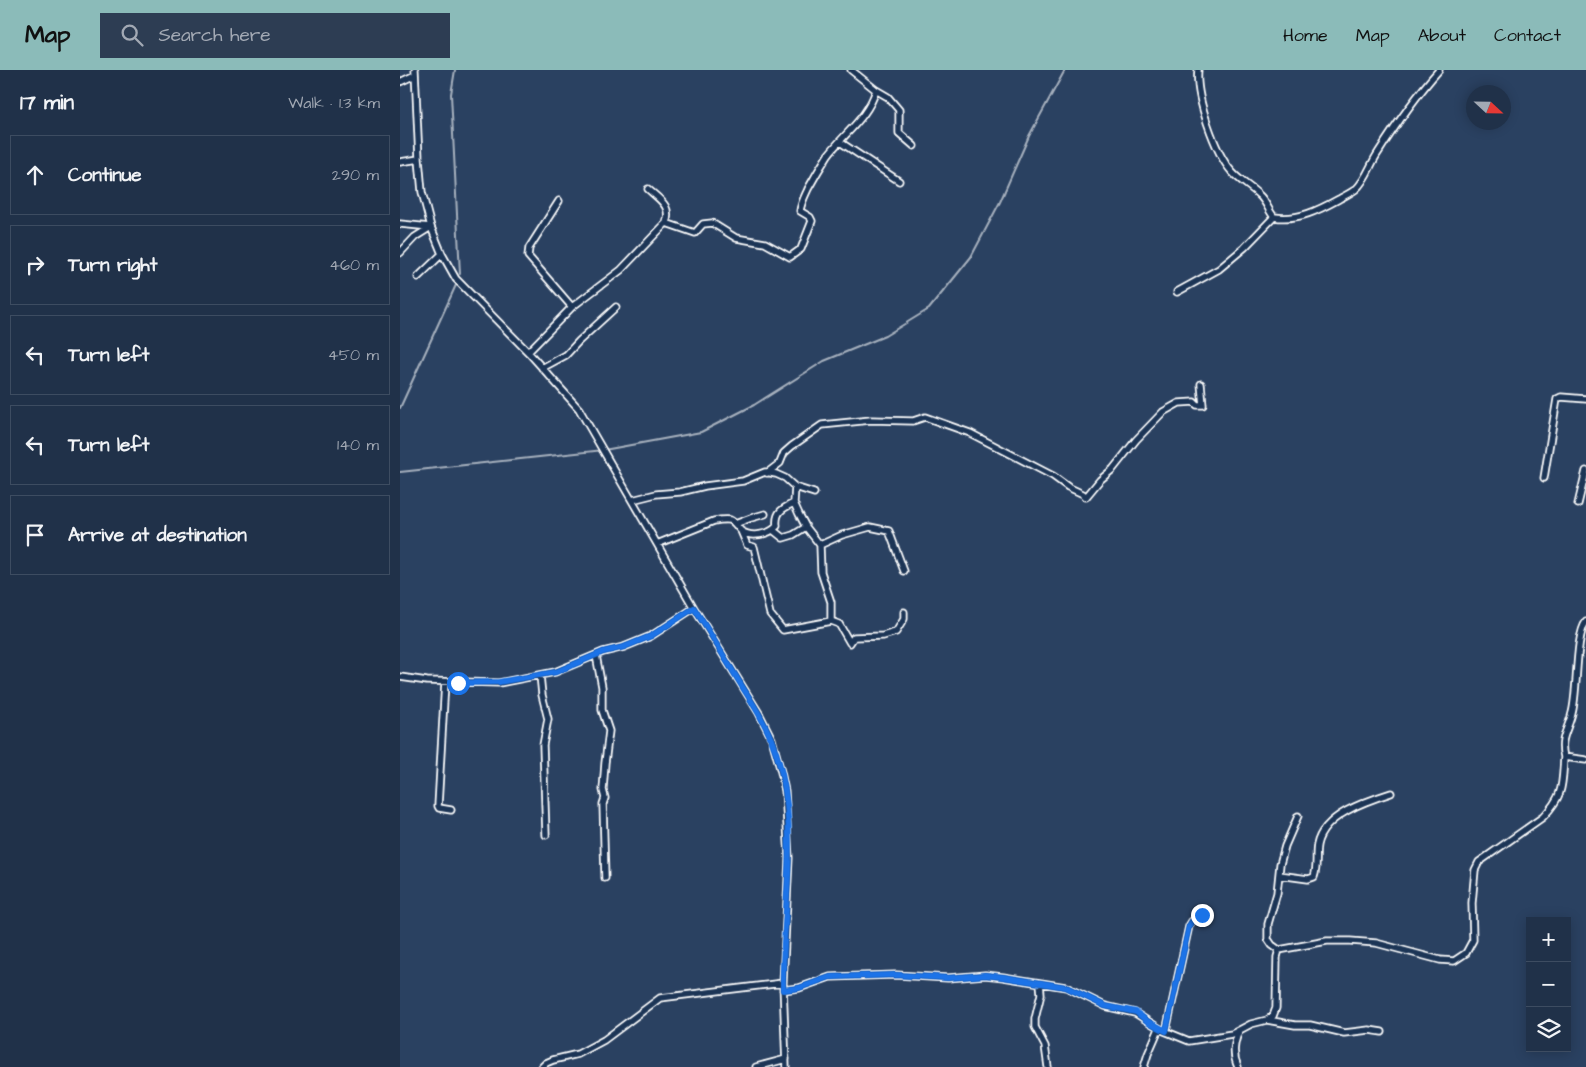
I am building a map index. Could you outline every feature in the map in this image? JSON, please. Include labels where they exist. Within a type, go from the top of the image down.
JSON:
[{"type":"street","points":[[851,70],[888,97],[899,110],[899,133],[914,146]]},
{"type":"street","points":[[1198,70],[1198,89],[1211,134],[1231,171],[1259,195],[1274,217],[1285,219],[1322,208],[1355,190],[1364,179],[1375,158],[1408,107],[1439,70]]},
{"type":"street","points":[[400,82],[415,73],[422,192],[431,227],[442,254],[456,279],[528,352],[579,409],[694,608],[759,713],[772,739],[782,772],[787,811],[789,858],[783,983],[786,1067]]},
{"type":"street","points":[[666,223],[695,233],[703,224],[712,223],[736,238],[765,243],[790,257],[801,249],[812,221],[810,217],[800,211],[800,205],[828,155],[862,118],[873,101],[876,90]]},
{"type":"street","points":[[840,142],[899,181]]},
{"type":"street","points":[[400,162],[419,159]]},
{"type":"street","points":[[528,352],[572,307],[621,270],[666,223],[668,216],[666,206],[648,189]]},
{"type":"street","points":[[559,201],[529,248],[528,256],[572,307]]},
{"type":"street","points":[[1177,292],[1219,269],[1244,248],[1274,217]]},
{"type":"street","points":[[400,224],[431,227]]},
{"type":"street","points":[[400,253],[415,237],[431,227]]},
{"type":"street","points":[[418,277],[442,254]]},
{"type":"street","points":[[542,368],[566,356],[579,341],[616,307]]},
{"type":"street","points":[[632,500],[656,494],[680,492],[705,486],[743,481],[767,473],[780,463],[784,453],[792,446],[822,425],[871,420],[913,421],[924,417],[970,433],[1053,476],[1086,497],[1163,412],[1180,403],[1194,402],[1197,405],[1203,405],[1201,384]]},
{"type":"street","points":[[1544,478],[1557,399],[1561,397],[1586,400]]},
{"type":"street","points":[[1578,504],[1586,471]]},
{"type":"street","points":[[767,473],[776,474],[795,486],[814,493]]},
{"type":"street","points":[[795,486],[794,502],[806,527],[820,545],[821,572],[831,602],[832,621]]},
{"type":"street","points":[[657,544],[714,521],[731,520],[747,534],[765,535],[777,526],[776,518],[780,511],[794,502]]},
{"type":"street","points":[[736,524],[765,514]]},
{"type":"street","points":[[774,530],[783,538],[787,538],[806,527]]},
{"type":"street","points":[[820,545],[842,535],[870,527],[889,531],[904,571]]},
{"type":"street","points":[[742,531],[747,544],[754,547],[770,614],[783,630],[832,621],[839,624],[850,643],[854,637],[883,636],[896,632],[904,619],[904,612]]},
{"type":"street","points":[[400,676],[414,680],[445,682],[499,682],[556,672],[596,655],[624,647],[651,636],[694,608]]},
{"type":"street","points":[[1279,950],[1328,941],[1350,941],[1376,943],[1440,960],[1454,961],[1462,956],[1473,940],[1472,903],[1475,870],[1479,862],[1543,817],[1551,808],[1563,783],[1564,757],[1562,741],[1573,712],[1580,641],[1583,626],[1586,622]]},
{"type":"street","points":[[596,655],[602,687],[602,710],[609,731],[603,790],[605,798],[603,804],[605,878]]},
{"type":"street","points":[[540,674],[542,695],[548,719],[543,745],[546,835]]},
{"type":"street","points":[[445,682],[438,806],[451,810]]},
{"type":"street","points":[[1564,757],[1586,760]]},
{"type":"street","points":[[1280,875],[1308,879],[1314,877],[1317,844],[1325,828],[1347,810],[1363,802],[1391,793]]},
{"type":"street","points":[[1279,950],[1268,939],[1268,924],[1280,875],[1280,864],[1285,846],[1298,816]]},
{"type":"street","points":[[1164,1031],[1189,926],[1192,921],[1202,915]]},
{"type":"street","points":[[1267,1020],[1272,1016],[1276,1008],[1276,957],[1279,950]]},
{"type":"street","points":[[783,990],[799,988],[830,977],[896,975],[948,978],[985,975],[1066,987],[1105,1006],[1136,1012],[1164,1031],[1189,1041],[1232,1034],[1251,1024],[1267,1020],[1295,1025],[1310,1025],[1344,1033],[1369,1030],[1382,1032]]},
{"type":"street","points":[[542,1067],[553,1060],[578,1054],[604,1040],[660,998],[783,983]]},
{"type":"street","points":[[1040,983],[1041,994],[1035,1027],[1045,1046],[1048,1067]]},
{"type":"street","points":[[1144,1067],[1154,1037],[1158,1031],[1164,1031]]},
{"type":"street","points":[[1238,1067],[1234,1055],[1235,1041],[1239,1031]]},
{"type":"street","points":[[756,1067],[786,1059]]},
{"type":"waterway","points":[[455,70],[451,94],[460,274]]},
{"type":"waterway","points":[[400,472],[604,450],[701,432],[754,405],[824,361],[885,336],[929,309],[971,257],[1000,202],[1029,136],[1065,70]]},
{"type":"waterway","points":[[400,408],[456,285]]},
{"type":"route","points":[[458,683],[514,681],[556,672],[603,652],[624,647],[651,636],[694,608],[759,713],[772,739],[782,772],[787,811],[789,858],[783,990],[799,988],[830,977],[905,975],[948,978],[985,975],[1060,985],[1105,1006],[1136,1012],[1147,1021],[1166,1031],[1189,926],[1192,921],[1202,915]]}]
